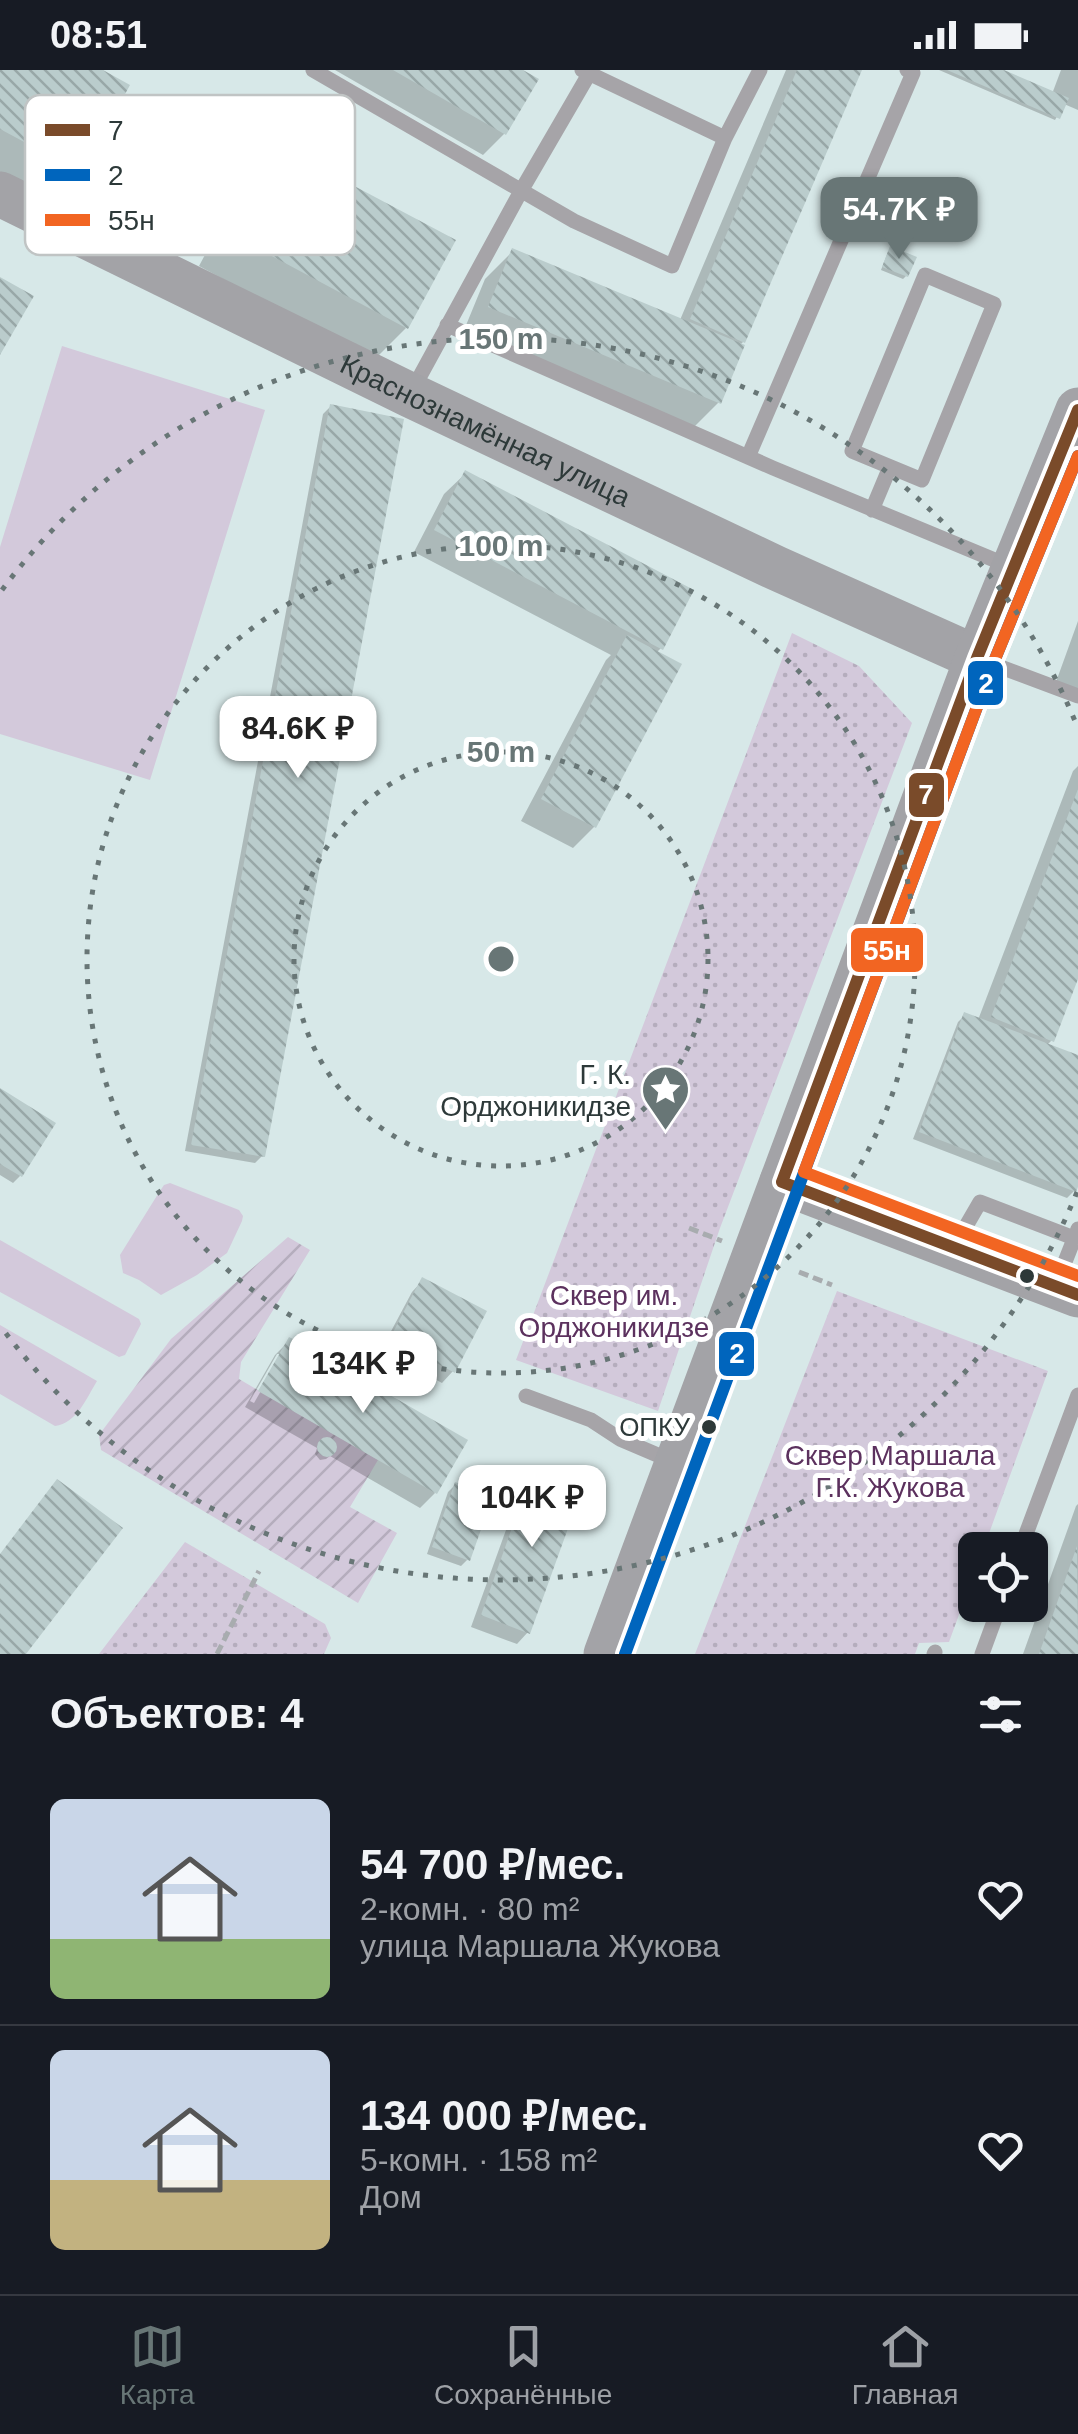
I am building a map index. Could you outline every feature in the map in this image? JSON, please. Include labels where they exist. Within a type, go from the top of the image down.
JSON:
[{"type":"main road","name":"Краснознамённая улица","points":[[0,194],[25,206]]},
{"type":"main road","name":"Краснознамённая улица","points":[[124,255],[410,395],[977,658]]},
{"type":"main road","points":[[606,1654],[977,658],[1078,410]]},
{"type":"main road","points":[[782,1182],[1067,1290]]},
{"type":"lane","points":[[313,70],[574,222],[672,266],[725,138],[760,70]]},
{"type":"lane","points":[[748,457],[913,73],[906,70]]},
{"type":"lane","points":[[410,395],[586,72],[725,138]]},
{"type":"lane","points":[[925,275],[994,304],[922,480],[890,466],[852,451],[925,275]]},
{"type":"lane","points":[[448,325],[1013,568]]},
{"type":"lane","points":[[872,510],[890,466]]},
{"type":"lane","points":[[977,658],[1078,696]]},
{"type":"lane","points":[[953,1248],[980,1202],[1076,1233],[1067,1290]]},
{"type":"lane","points":[[1027,1532],[1078,1394]]},
{"type":"lane","points":[[526,1396],[590,1420],[620,1439],[678,1464]]},
{"type":"lane","points":[[982,1654],[994,1622]]},
{"type":"path","points":[[690,1228],[725,1242]]},
{"type":"path","points":[[799,1272],[832,1285]]},
{"type":"path","points":[[217,1654],[259,1571]]},
{"type":"green space","points":[[62,346],[265,410],[150,780],[0,734],[0,547]]},
{"type":"green space","name":"Сквер им. Орджоникидзе","points":[[792,633],[859,666],[912,723],[720,1228],[658,1411],[516,1360]]},
{"type":"green space","points":[[170,1183],[239,1210],[243,1216],[227,1253],[161,1295],[123,1273],[120,1255],[164,1185]]},
{"type":"green space","points":[[288,1237],[310,1250],[241,1362],[239,1379],[378,1460],[350,1507],[397,1533],[358,1603],[101,1450],[99,1435],[171,1339]]},
{"type":"green space","points":[[0,1240],[139,1319],[141,1324],[125,1355],[119,1357],[0,1292]]},
{"type":"green space","name":"Сквер Маршала Г.К. Жукова","points":[[837,1291],[1048,1371],[990,1532],[958,1532],[958,1617],[949,1642],[919,1643],[915,1654],[695,1654]]},
{"type":"green space","points":[[0,1325],[97,1381],[69,1420],[55,1426],[0,1394]]},
{"type":"green space","points":[[185,1542],[325,1624],[331,1638],[324,1654],[99,1654]]},
{"type":"building","points":[[0,70],[103,70],[130,85],[125,95],[25,95],[25,142],[0,129]]},
{"type":"building","points":[[393,70],[523,70],[539,79],[506,135]]},
{"type":"building","points":[[797,70],[862,70],[745,343],[690,319]]},
{"type":"building","points":[[947,70],[1004,70],[1069,98],[1060,119]]},
{"type":"building","points":[[355,186],[456,240],[408,329],[270,255],[355,255]]},
{"type":"building","points":[[890,246],[917,257],[908,277],[882,267]]},
{"type":"building","points":[[512,248],[745,345],[721,404],[488,307]]},
{"type":"building","points":[[0,277],[34,296],[0,355]]},
{"type":"building","points":[[330,404],[404,419],[265,1157],[191,1145]]},
{"type":"building","points":[[465,470],[694,590],[663,650],[434,530]]},
{"type":"building","points":[[627,635],[682,664],[596,828],[541,799]]},
{"type":"building","points":[[1078,789],[1078,979],[1054,1042],[991,1017]]},
{"type":"building","points":[[964,1012],[1078,1055],[1076,1192],[919,1132]]},
{"type":"building","points":[[0,1088],[56,1123],[22,1177],[0,1164]]},
{"type":"building","points":[[422,1277],[487,1311],[455,1373],[390,1338]]},
{"type":"building","points":[[289,1337],[468,1440],[437,1494],[258,1391]]},
{"type":"building","points":[[327,1437],[337,1447],[327,1457],[317,1447]]},
{"type":"building","points":[[534,1466],[584,1484],[530,1634],[481,1615]]},
{"type":"building","points":[[57,1479],[123,1528],[26,1654],[0,1654],[0,1554]]},
{"type":"building","points":[[455,1482],[493,1495],[470,1561],[432,1547]]},
{"type":"building","points":[[1077,1546],[1078,1654],[1039,1654]]},
{"type":"transit line","name":"7","points":[[782,1182],[977,658],[1078,410]]},
{"type":"transit line","name":"2","points":[[625,1654],[993,664],[1078,456]]},
{"type":"transit line","name":"55н","points":[[1078,456],[993,664],[804,1172],[1078,1276]]},
{"type":"transit line","name":"7","points":[[782,1182],[1078,1295]]},
{"type":"place","name":"Г. К. Орджоникидзе","points":[[666,1132]]},
{"type":"place","name":"ОПКУ","points":[[709,1427]]}]
